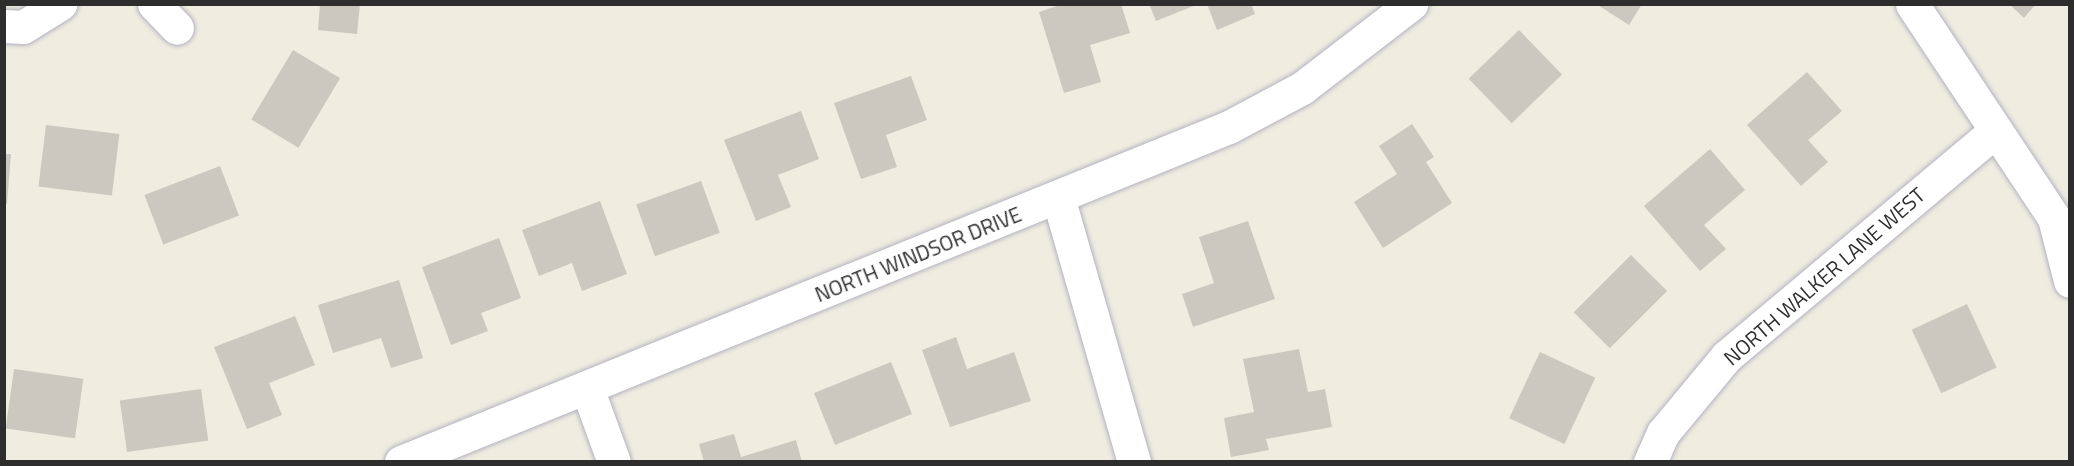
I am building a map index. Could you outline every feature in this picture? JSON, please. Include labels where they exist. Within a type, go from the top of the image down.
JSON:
[{"type":"street","points":[[4,26],[23,27],[60,4]]},
{"type":"street","points":[[153,4],[177,28]]},
{"type":"street","name":"NORTH WINDSOR DRIVE","points":[[401,462],[1229,127],[1302,88],[1411,4]]},
{"type":"street","points":[[1912,4],[1993,133],[2054,218],[2070,281]]},
{"type":"street","name":"NORTH WALKER LANE WEST","points":[[1650,462],[1664,433],[1727,356],[1993,133]]},
{"type":"street","points":[[1058,197],[1134,462]]},
{"type":"street","points":[[587,388],[614,462]]},
{"type":"building","points":[[320,4],[360,4],[357,34],[318,30]]},
{"type":"building","points":[[1063,4],[1121,4],[1130,33],[1090,45],[1101,82],[1064,93],[1039,12]]},
{"type":"building","points":[[1149,4],[1196,4],[1196,5],[1156,21]]},
{"type":"building","points":[[1207,4],[1251,4],[1255,14],[1217,30]]},
{"type":"building","points":[[1596,4],[1642,4],[1629,25]]},
{"type":"building","points":[[2009,4],[2036,4],[2024,18]]},
{"type":"building","points":[[1519,30],[1562,75],[1512,123],[1469,79]]},
{"type":"building","points":[[293,50],[340,78],[298,148],[251,119]]},
{"type":"building","points":[[1807,72],[1842,111],[1808,140],[1828,162],[1801,186],[1747,125]]},
{"type":"building","points":[[911,76],[927,120],[886,135],[897,167],[861,179],[834,103]]},
{"type":"building","points":[[801,111],[819,159],[778,175],[791,207],[756,221],[724,140]]},
{"type":"building","points":[[1412,124],[1434,157],[1426,162],[1452,203],[1383,248],[1354,202],[1397,174],[1379,146]]},
{"type":"building","points":[[46,125],[119,134],[112,196],[38,187]]},
{"type":"building","points":[[1710,149],[1745,190],[1704,225],[1726,249],[1700,271],[1644,206]]},
{"type":"building","points":[[4,154],[11,154],[7,204],[4,204]]},
{"type":"building","points":[[220,166],[239,215],[163,245],[144,195]]},
{"type":"building","points":[[701,181],[720,233],[655,256],[636,205]]},
{"type":"building","points":[[600,201],[627,274],[582,291],[572,263],[539,276],[522,230]]},
{"type":"building","points":[[1248,221],[1275,299],[1193,327],[1182,294],[1214,283],[1199,237]]},
{"type":"building","points":[[499,238],[521,298],[481,313],[488,331],[451,345],[422,267]]},
{"type":"building","points":[[1631,255],[1667,291],[1610,348],[1574,312]]},
{"type":"building","points":[[399,280],[423,358],[391,368],[381,338],[333,353],[318,305]]},
{"type":"building","points":[[1967,304],[1997,367],[1941,393],[1912,330]]},
{"type":"building","points":[[295,316],[315,365],[269,383],[282,415],[247,429],[214,347]]},
{"type":"building","points":[[956,337],[967,369],[1014,352],[1031,401],[950,427],[922,350]]},
{"type":"building","points":[[1299,349],[1308,392],[1325,389],[1332,427],[1266,439],[1269,450],[1231,457],[1224,418],[1254,412],[1243,359]]},
{"type":"building","points":[[1540,352],[1595,378],[1564,444],[1509,418]]},
{"type":"building","points":[[891,362],[912,414],[835,445],[814,393]]},
{"type":"building","points":[[14,369],[83,379],[75,438],[6,428]]},
{"type":"building","points":[[201,389],[208,440],[127,452],[120,400]]},
{"type":"building","points":[[734,434],[741,457],[796,440],[802,462],[704,462],[699,444]]}]
